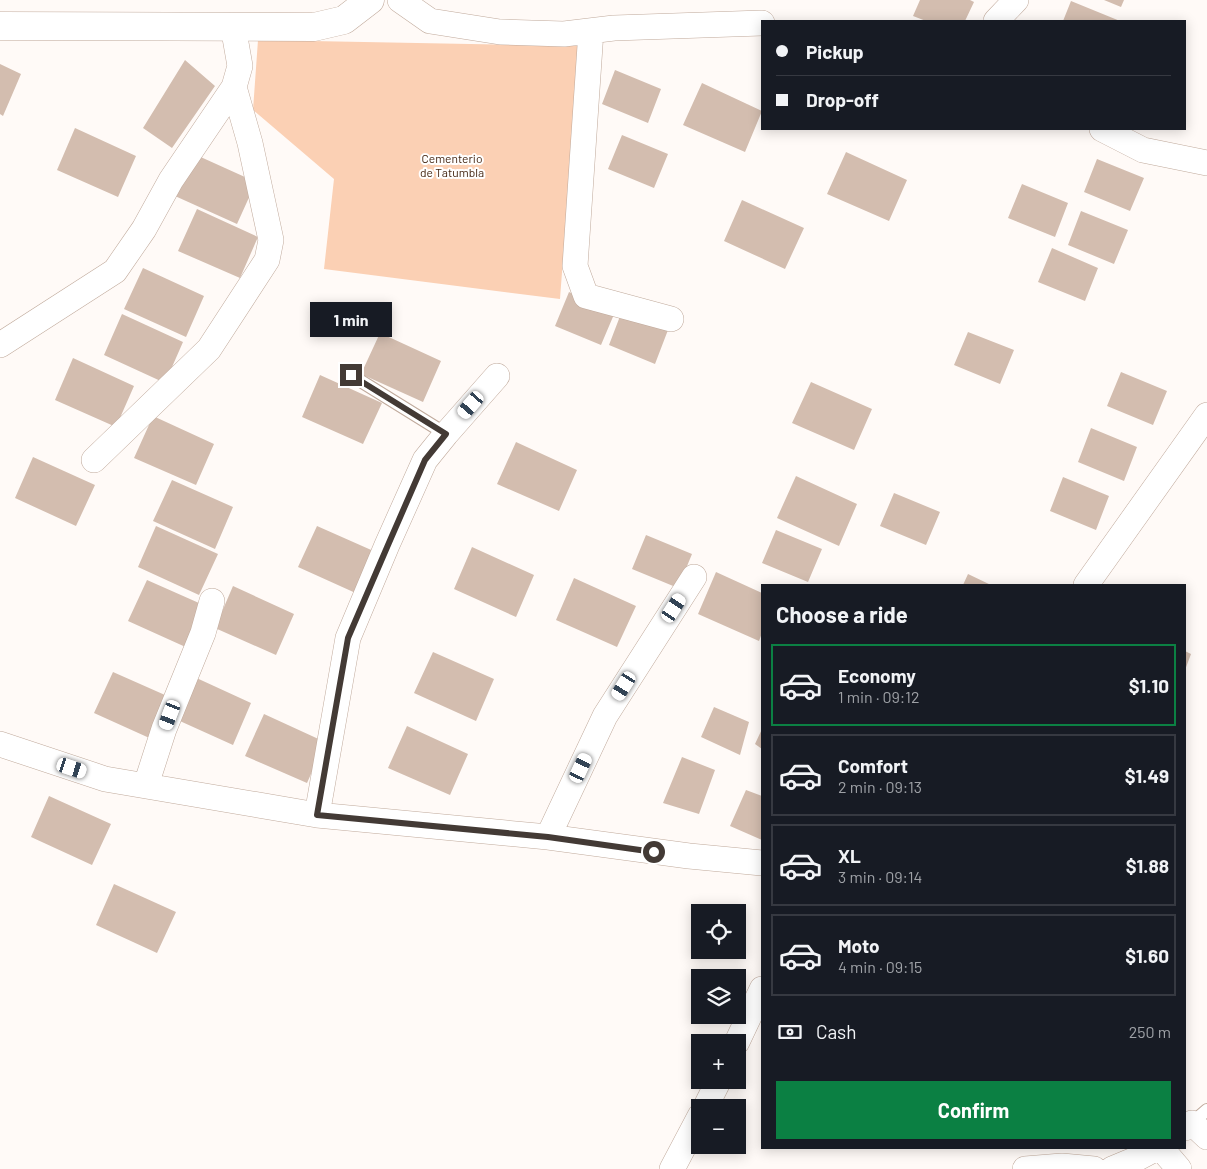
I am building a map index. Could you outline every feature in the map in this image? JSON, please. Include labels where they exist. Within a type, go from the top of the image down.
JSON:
[{"type":"street","points":[[0,26],[314,26],[344,20],[370,0]]},
{"type":"street","points":[[400,0],[430,21],[500,32],[564,34],[614,28],[761,23]]},
{"type":"street","points":[[997,20],[1016,0]]},
{"type":"street","points":[[0,346],[115,270],[144,229],[171,180],[234,87],[240,66],[233,26]]},
{"type":"street","points":[[591,31],[575,266],[586,296],[671,318]]},
{"type":"street","points":[[94,460],[209,348],[267,260],[271,240],[250,143],[234,87]]},
{"type":"street","points":[[1104,130],[1143,150],[1207,163]]},
{"type":"street","points":[[317,815],[348,638],[425,460],[497,376]]},
{"type":"street","points":[[1087,584],[1207,415]]},
{"type":"street","points":[[548,837],[605,716],[694,577]]},
{"type":"street","points":[[146,785],[164,729],[202,633],[212,601]]},
{"type":"street","points":[[0,744],[105,778],[317,815],[548,837],[689,856],[761,863]]},
{"type":"street","points":[[741,1034],[761,991]]},
{"type":"street","points":[[672,1169],[691,1133]]},
{"type":"street","points":[[1112,1169],[1155,1149]]},
{"type":"street","points":[[1162,1149],[1179,1169]]},
{"type":"street","points":[[1025,1169],[1062,1166],[1094,1169]]},
{"type":"lane","points":[[351,375],[446,434]]},
{"type":"green space","name":"Cementerio de Tatumbla","points":[[258,40],[579,46],[560,299],[324,269],[334,179],[253,110]]},
{"type":"building","points":[[920,0],[970,0],[974,2],[965,20],[923,20],[913,16]]},
{"type":"building","points":[[1104,0],[1124,0],[1121,7]]},
{"type":"building","points":[[1071,1],[1118,20],[1063,20]]},
{"type":"building","points":[[185,60],[215,86],[172,148],[143,128]]},
{"type":"building","points":[[0,64],[21,74],[3,116],[0,114]]},
{"type":"building","points":[[615,70],[661,89],[648,123],[602,104]]},
{"type":"building","points":[[702,83],[761,111],[745,152],[683,125]]},
{"type":"building","points":[[75,128],[136,156],[118,197],[57,170]]},
{"type":"building","points":[[622,135],[668,154],[654,188],[608,169]]},
{"type":"building","points":[[846,152],[907,180],[889,221],[827,194]]},
{"type":"building","points":[[194,154],[256,182],[237,224],[175,196]]},
{"type":"building","points":[[1097,159],[1144,178],[1130,211],[1084,192]]},
{"type":"building","points":[[1022,184],[1068,203],[1055,237],[1008,218]]},
{"type":"building","points":[[742,200],[804,228],[785,269],[724,241]]},
{"type":"building","points":[[197,209],[258,237],[240,278],[178,251]]},
{"type":"building","points":[[1081,211],[1128,230],[1114,264],[1068,245]]},
{"type":"building","points":[[1052,248],[1098,268],[1085,301],[1038,282]]},
{"type":"building","points":[[143,268],[204,296],[186,337],[124,309]]},
{"type":"building","points":[[569,292],[615,312],[601,345],[555,326]]},
{"type":"building","points":[[622,311],[668,330],[655,364],[609,345]]},
{"type":"building","points":[[122,314],[183,342],[165,383],[104,355]]},
{"type":"building","points":[[968,332],[1014,350],[1000,384],[954,365]]},
{"type":"building","points":[[380,333],[441,361],[423,402],[361,374]]},
{"type":"building","points":[[73,358],[134,386],[116,427],[55,400]]},
{"type":"building","points":[[1121,372],[1167,391],[1153,425],[1107,406]]},
{"type":"building","points":[[320,375],[382,403],[363,444],[302,417]]},
{"type":"building","points":[[811,382],[872,409],[854,450],[792,423]]},
{"type":"building","points":[[153,416],[214,444],[196,485],[134,458]]},
{"type":"building","points":[[1091,428],[1137,447],[1124,481],[1078,462]]},
{"type":"building","points":[[516,442],[577,470],[559,511],[497,484]]},
{"type":"building","points":[[33,457],[95,485],[76,526],[15,498]]},
{"type":"building","points":[[796,476],[857,504],[839,546],[777,518]]},
{"type":"building","points":[[1063,477],[1109,496],[1096,530],[1050,511]]},
{"type":"building","points":[[172,480],[233,507],[215,549],[153,521]]},
{"type":"building","points":[[894,493],[940,512],[926,545],[880,526]]},
{"type":"building","points":[[156,526],[218,554],[199,595],[138,567]]},
{"type":"building","points":[[317,526],[378,553],[360,595],[298,567]]},
{"type":"building","points":[[776,530],[822,549],[808,582],[762,563]]},
{"type":"building","points":[[646,535],[692,554],[678,588],[632,569]]},
{"type":"building","points":[[472,547],[534,575],[516,617],[454,589]]},
{"type":"building","points":[[716,572],[761,593],[761,636],[759,641],[698,614]]},
{"type":"building","points":[[968,574],[989,584],[963,584]]},
{"type":"building","points":[[574,578],[636,606],[617,647],[556,620]]},
{"type":"building","points":[[147,580],[208,607],[190,649],[128,621]]},
{"type":"building","points":[[233,586],[294,614],[276,655],[215,628]]},
{"type":"building","points":[[433,652],[494,679],[476,721],[414,693]]},
{"type":"building","points":[[1186,652],[1191,654],[1186,667]]},
{"type":"building","points":[[113,672],[174,699],[156,741],[94,713]]},
{"type":"building","points":[[190,675],[251,703],[233,745],[171,717]]},
{"type":"building","points":[[714,707],[749,722],[740,755],[701,737]]},
{"type":"building","points":[[264,714],[325,742],[307,783],[245,756]]},
{"type":"building","points":[[407,726],[468,754],[450,795],[388,768]]},
{"type":"building","points":[[761,731],[761,748],[755,744]]},
{"type":"building","points":[[682,757],[715,770],[699,814],[663,803]]},
{"type":"building","points":[[746,790],[761,796],[761,840],[730,826]]},
{"type":"building","points":[[49,796],[111,824],[92,865],[31,837]]},
{"type":"building","points":[[114,884],[176,912],[157,953],[96,925]]},
{"type":"route","points":[[351,375],[446,434],[425,460],[348,638],[317,815],[548,837],[654,852]]}]
